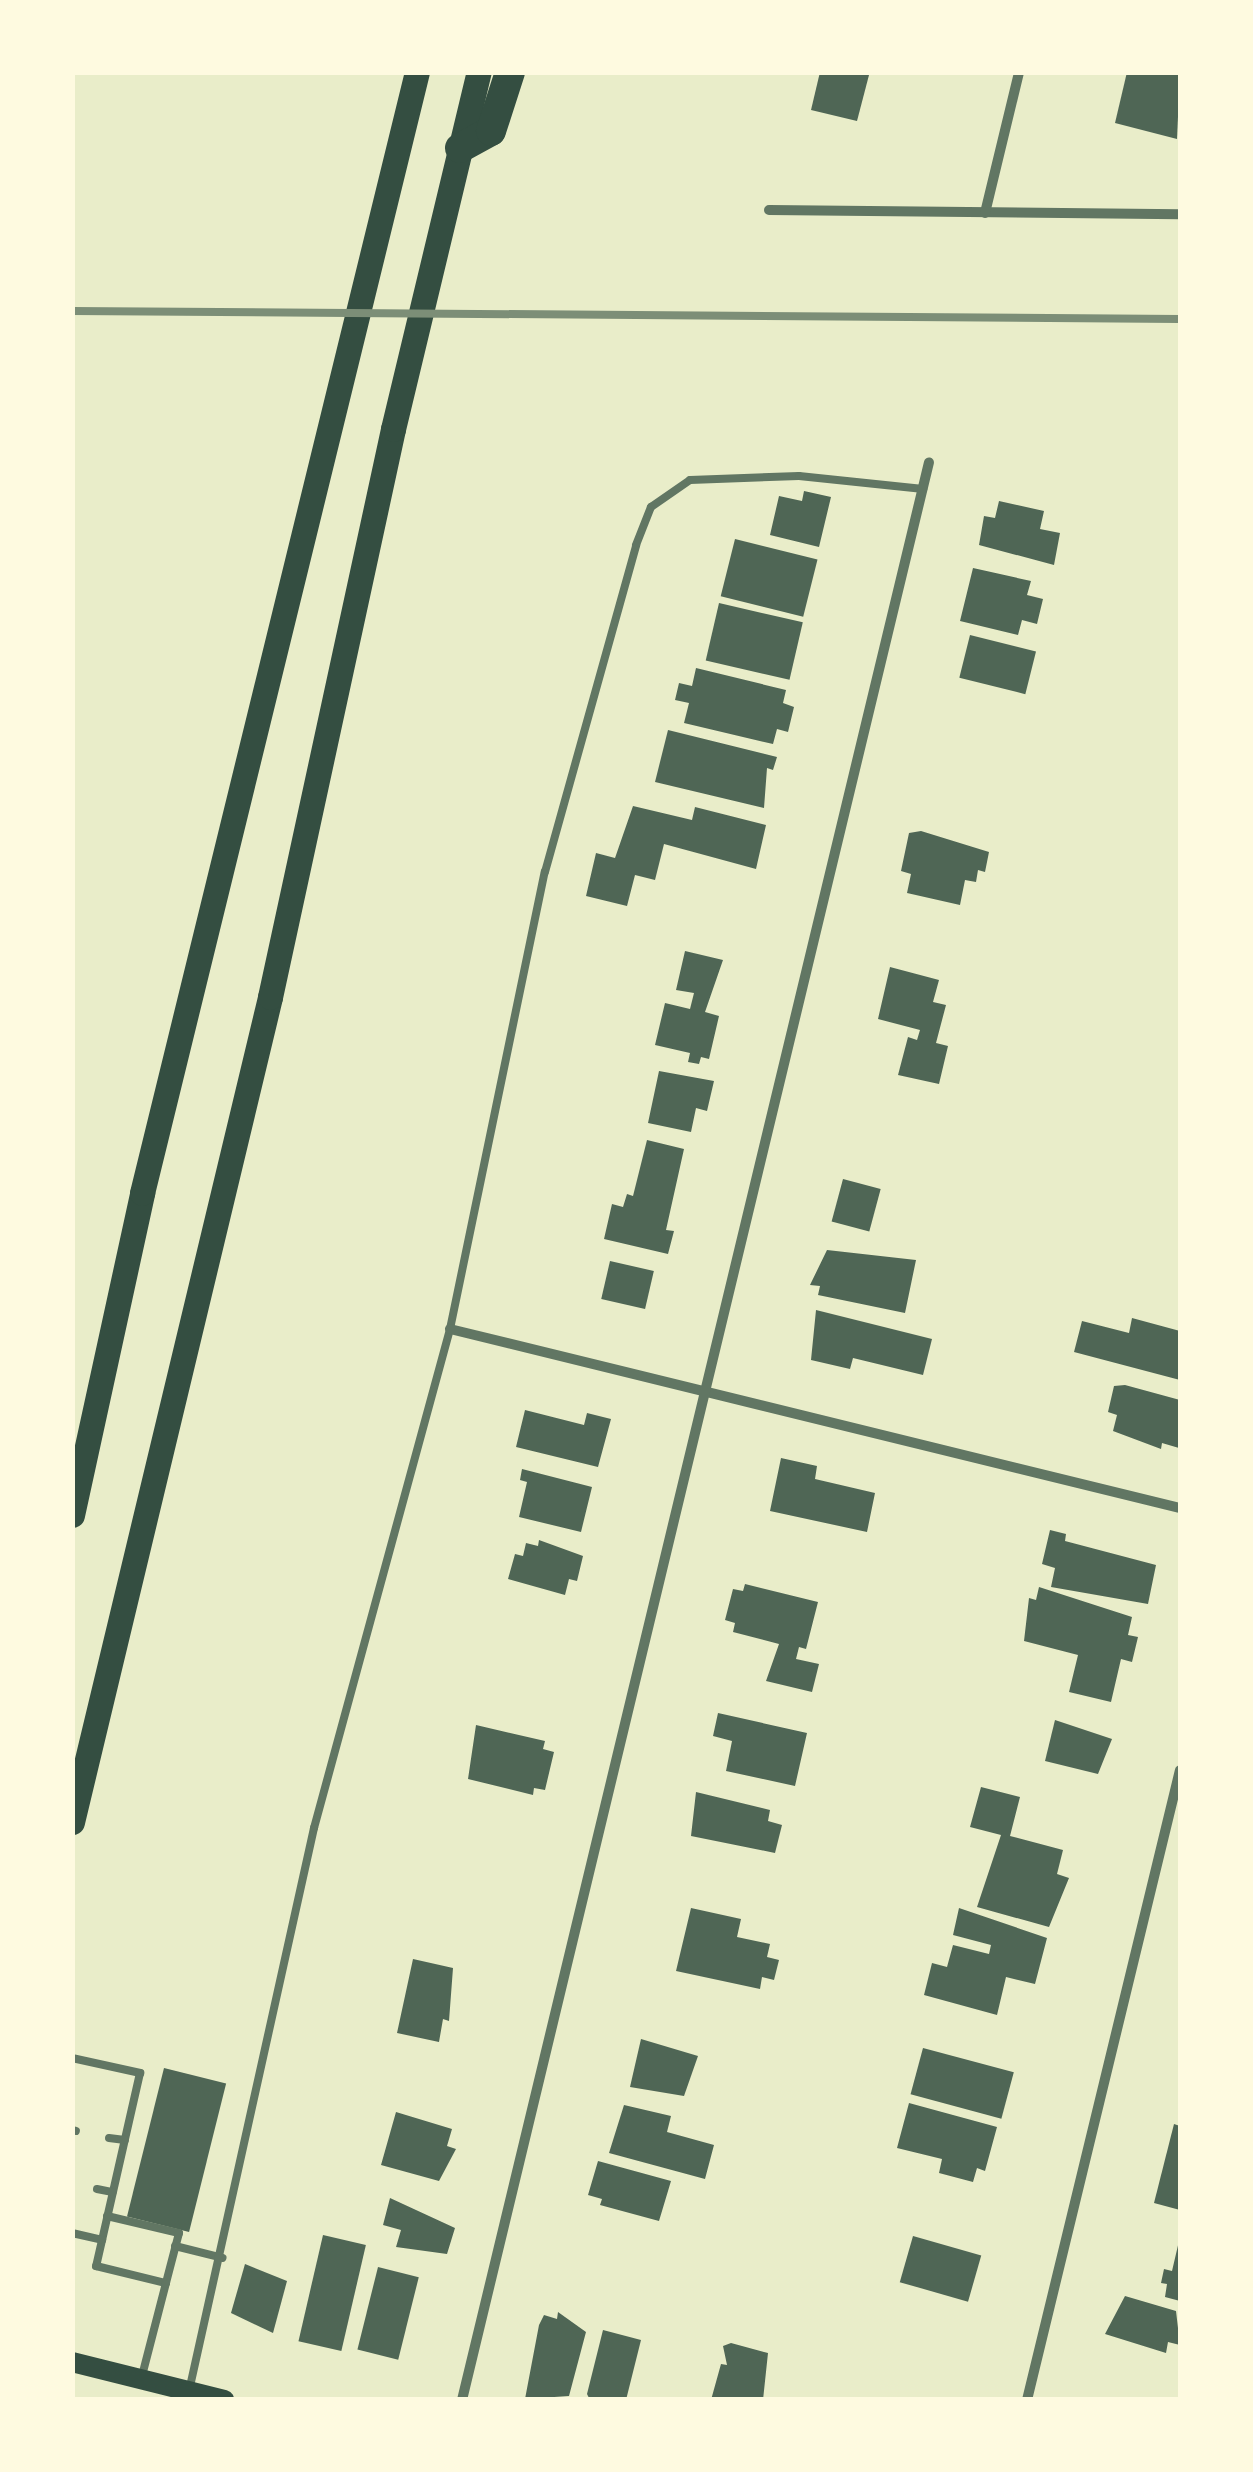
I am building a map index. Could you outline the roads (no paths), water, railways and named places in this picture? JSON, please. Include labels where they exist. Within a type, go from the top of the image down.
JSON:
[{"type":"highway","points":[[460,148],[492,131],[510,72]]},
{"type":"main road","points":[[72,1516],[142,1194],[418,72]]},
{"type":"main road","points":[[72,1822],[274,978],[392,429],[479,72]]},
{"type":"main road","points":[[72,2362],[224,2400]]},
{"type":"street","points":[[985,213],[1019,72]]},
{"type":"street","points":[[769,210],[1180,214]]},
{"type":"street","points":[[462,2400],[930,462]]},
{"type":"street","points":[[450,1329],[1180,1508]]},
{"type":"street","points":[[1028,2400],[1180,1770]]},
{"type":"lane","points":[[190,2391],[223,2258],[314,1828],[450,1329],[546,872],[622,590],[651,508],[669,489],[718,476],[799,476],[923,488]]},
{"type":"lane","points":[[72,2058],[140,2073],[96,2266],[166,2284]]},
{"type":"lane","points":[[109,2138],[124,2140]]},
{"type":"lane","points":[[97,2189],[113,2192]]},
{"type":"lane","points":[[108,2216],[179,2233],[141,2380]]},
{"type":"lane","points":[[72,2233],[102,2240]]},
{"type":"lane","points":[[176,2246],[223,2258]]},
{"type":"railway","points":[[72,311],[1180,319]]}]
